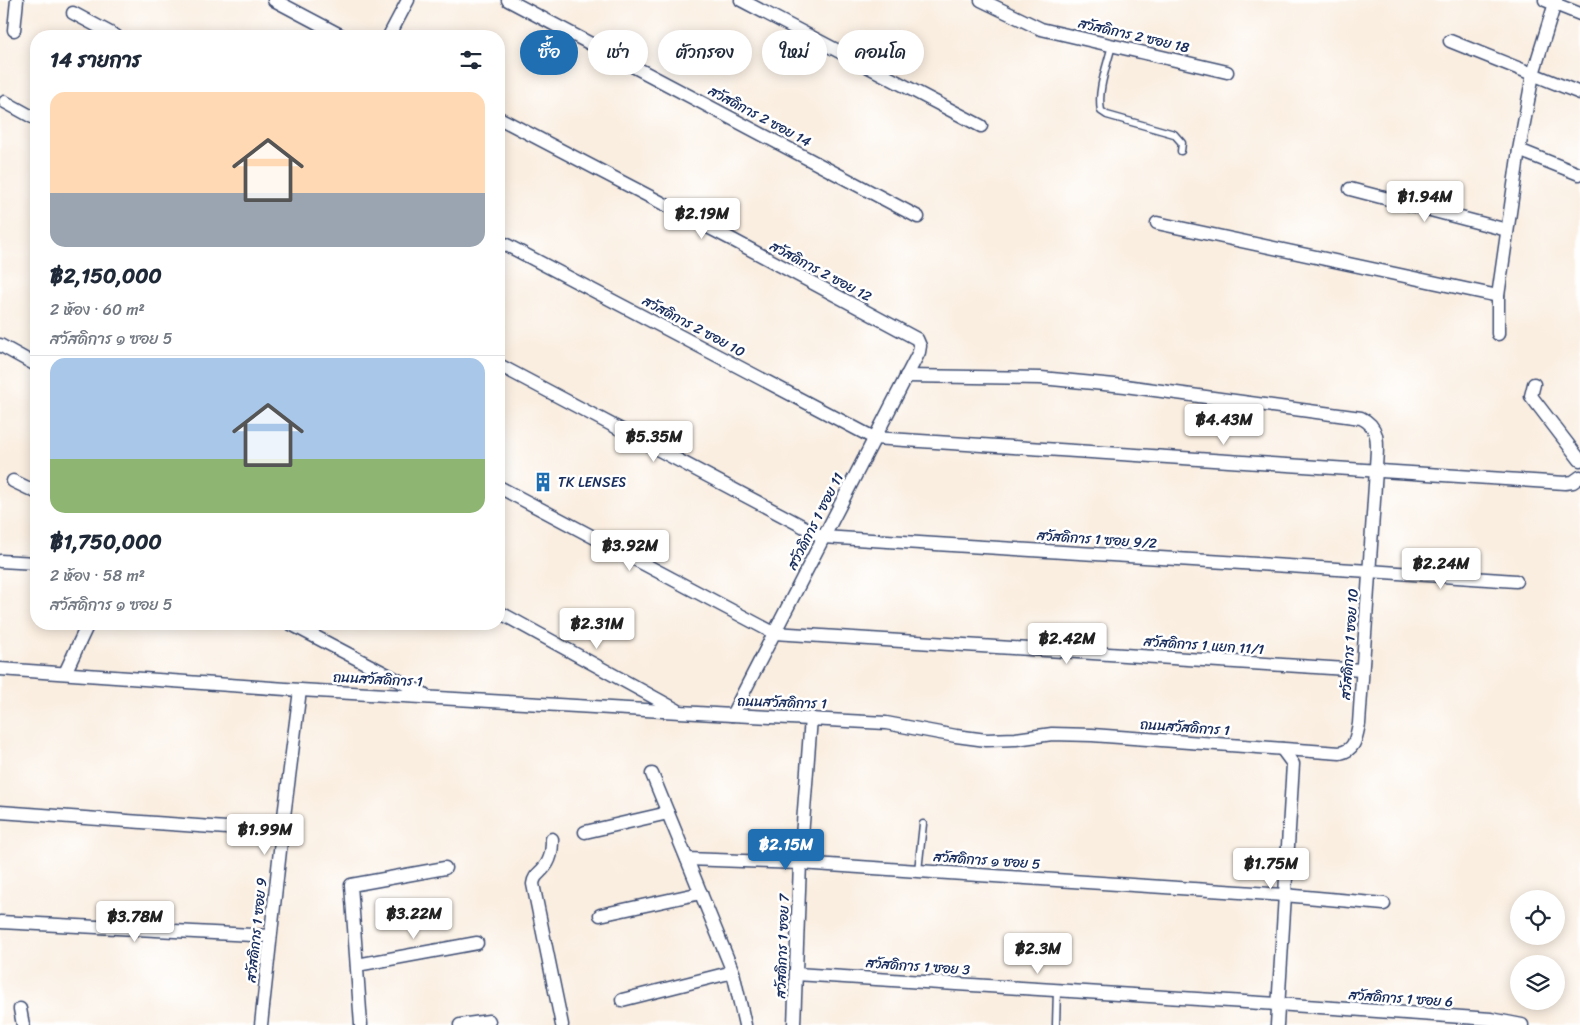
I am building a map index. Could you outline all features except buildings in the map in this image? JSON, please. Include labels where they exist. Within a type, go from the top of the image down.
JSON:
[{"type":"street","points":[[14,30],[17,0]]},
{"type":"street","points":[[274,0],[331,30]]},
{"type":"street","points":[[392,30],[408,0]]},
{"type":"street","name":"สวัสดิการ 2 ซอย 14","points":[[508,0],[918,217]]},
{"type":"street","points":[[741,0],[981,126]]},
{"type":"street","name":"สวัสดิการ 2 ซอย 18","points":[[980,0],[1040,29],[1227,72]]},
{"type":"street","points":[[1498,334],[1498,296],[1519,150],[1533,74],[1552,1],[1580,14]]},
{"type":"street","points":[[73,13],[105,30]]},
{"type":"street","points":[[1450,41],[1580,94]]},
{"type":"street","points":[[5,102],[30,116]]},
{"type":"street","name":"สวัสดิการ 2 ซอย 12","points":[[505,121],[917,339]]},
{"type":"street","points":[[1519,150],[1579,174]]},
{"type":"street","points":[[1350,189],[1507,230]]},
{"type":"street","points":[[1157,223],[1498,296]]},
{"type":"street","name":"สวัสดิการ 2 ซอย 10","points":[[505,244],[874,438]]},
{"type":"street","name":"สวัวดิการ 1 ซอย 11","points":[[732,715],[919,352],[920,346],[917,339]]},
{"type":"street","points":[[0,345],[30,362]]},
{"type":"street","points":[[505,368],[823,537]]},
{"type":"street","name":"สวัสดิการ 1 ซอย 10","points":[[906,376],[1041,378],[1097,383],[1199,395],[1361,418],[1370,422],[1374,427],[1377,438],[1376,470],[1359,724],[1356,740],[1347,752],[1340,753],[1282,749]]},
{"type":"street","points":[[1534,384],[1531,396],[1580,460]]},
{"type":"street","points":[[874,438],[1566,483],[1574,482],[1580,478]]},
{"type":"street","points":[[13,481],[30,489]]},
{"type":"street","points":[[505,490],[774,633]]},
{"type":"street","name":"สวัสดิการ 1 ซอย 9/2","points":[[823,537],[1516,581]]},
{"type":"street","points":[[0,561],[30,563]]},
{"type":"street","points":[[505,615],[681,712]]},
{"type":"street","points":[[64,673],[85,630]]},
{"type":"street","points":[[302,630],[428,696]]},
{"type":"street","name":"สวัสดิการ 1 แยก 11/1","points":[[774,633],[1362,670]]},
{"type":"street","name":"ถนนสวัสดิการ 1","points":[[0,669],[300,690],[886,723],[986,740],[1016,739],[1052,734],[1092,735],[1282,749]]},
{"type":"street","name":"สวัสดิการ 1 ซอย 9","points":[[260,1025],[300,690]]},
{"type":"street","name":"สวัสดิการ 1 ซอย 7","points":[[794,1025],[800,863],[811,718]]},
{"type":"street","points":[[1277,1025],[1293,764],[1282,749]]},
{"type":"street","points":[[652,774],[733,972],[744,1025]]},
{"type":"street","points":[[0,812],[282,832]]},
{"type":"street","points":[[585,832],[668,813]]},
{"type":"street","points":[[552,839],[552,854],[544,868],[536,875],[533,884],[562,1025]]},
{"type":"street","name":"สวัสดิการ ๑ ซอย 5","points":[[687,859],[800,863],[1284,895],[1384,904]]},
{"type":"street","points":[[361,1025],[351,886],[445,868]]},
{"type":"street","points":[[600,914],[701,893]]},
{"type":"street","points":[[0,922],[270,936]]},
{"type":"street","points":[[357,965],[477,943]]},
{"type":"street","points":[[622,1000],[733,972]]},
{"type":"street","name":"สวัสดิการ 1 ซอย 3","points":[[796,974],[1278,1004]]},
{"type":"street","name":"สวัสดิการ 1 ซอย 6","points":[[1278,1004],[1491,1019],[1522,1025]]},
{"type":"street","points":[[20,1009],[22,1025]]},
{"type":"street","points":[[460,1025],[489,1021]]},
{"type":"lane","points":[[1112,45],[1099,102],[1101,111],[1107,115],[1174,134],[1182,143],[1181,150]]},
{"type":"lane","points":[[918,871],[923,824]]},
{"type":"lane","points":[[1056,1025],[1057,990]]},
{"type":"place","name":"TK LENSES","points":[[543,482]]}]
